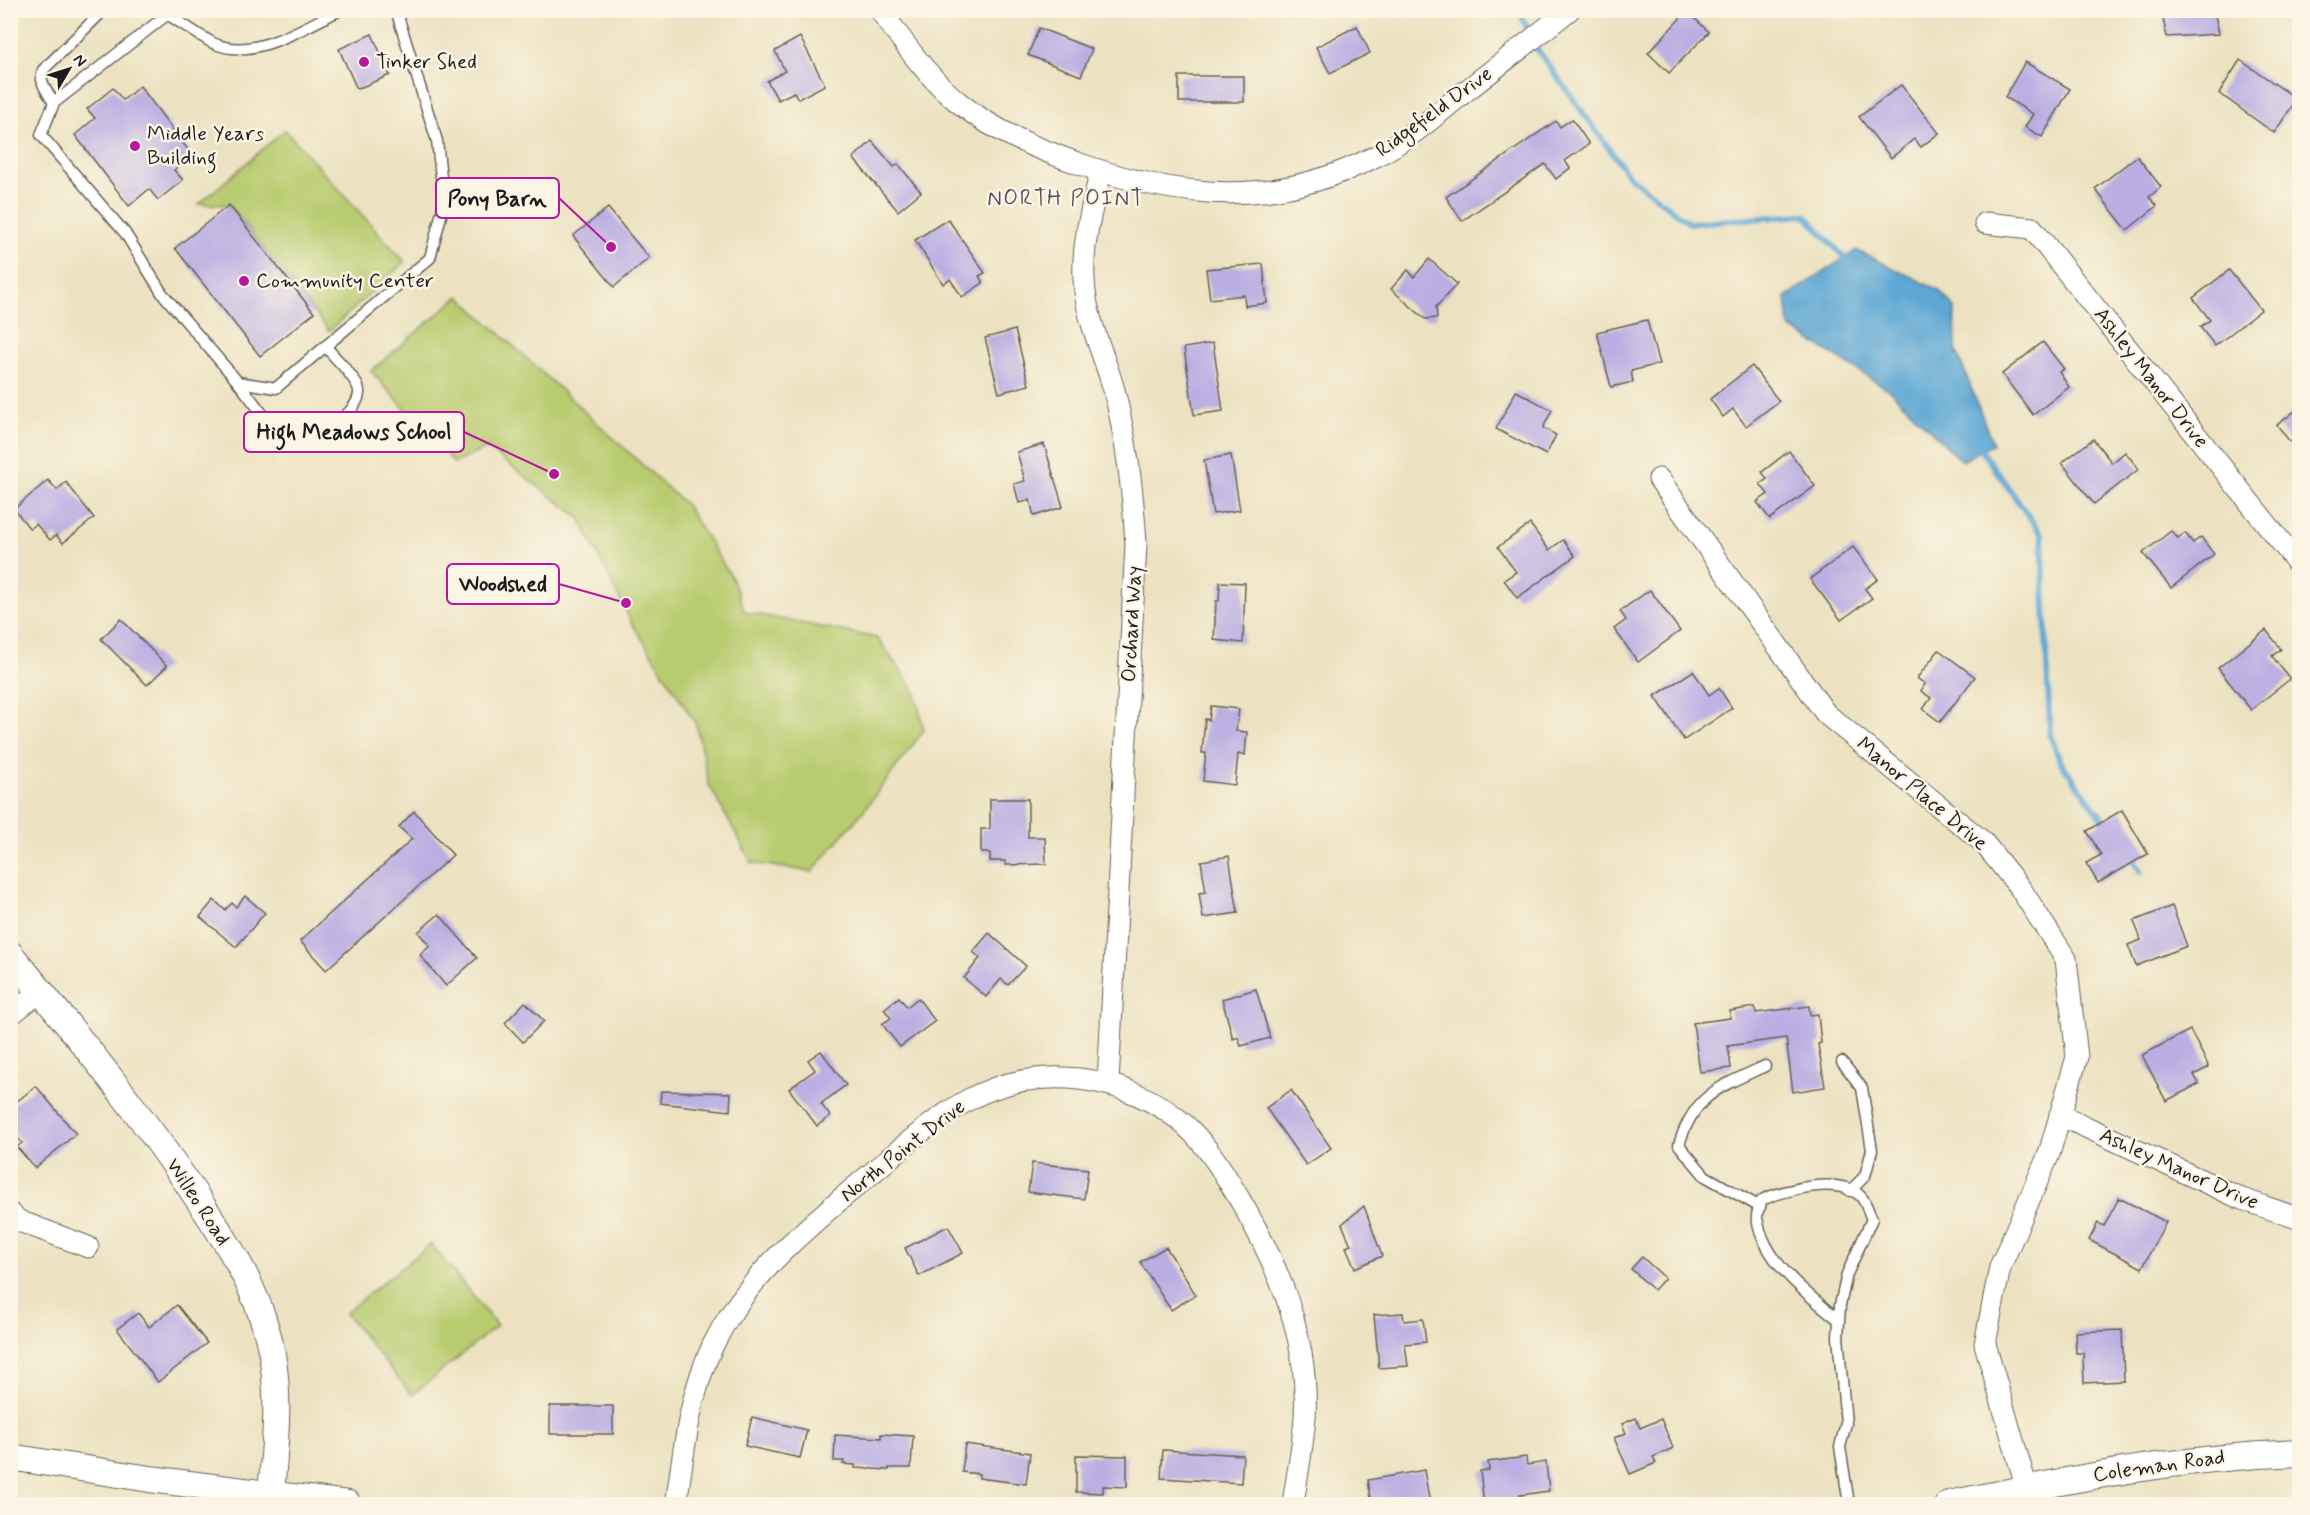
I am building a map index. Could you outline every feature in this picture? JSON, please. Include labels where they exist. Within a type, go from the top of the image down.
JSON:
[{"type":"street","name":"Ridgefield Drive","points":[[880,10],[928,73],[962,105],[1001,132],[1038,150],[1101,171],[1161,188],[1218,194],[1281,189],[1337,173],[1374,157],[1413,133],[1569,10]]},
{"type":"street","name":"Orchard Way","points":[[1101,171],[1085,230],[1083,281],[1089,315],[1113,389],[1125,437],[1133,490],[1136,544],[1108,1084]]},
{"type":"street","name":"Ashley Manor Drive","points":[[1985,223],[2032,228],[2300,566]]},
{"type":"street","name":"Manor Place Drive","points":[[1659,479],[1826,714],[1983,842],[2020,888],[2066,959],[2077,1057],[2049,1154],[2000,1267],[1985,1344],[2027,1489]]},
{"type":"street","name":"Willeo Road","points":[[10,954],[131,1105],[174,1164],[226,1242],[254,1293],[269,1337],[276,1380],[271,1499]]},
{"type":"street","points":[[10,1015],[41,991]]},
{"type":"street","name":"North Point Drive","points":[[676,1504],[687,1429],[700,1377],[731,1313],[774,1257],[937,1120],[969,1099],[1003,1086],[1038,1078],[1075,1078],[1108,1084],[1136,1094],[1162,1108],[1186,1126],[1207,1147],[1224,1172],[1268,1249],[1291,1306],[1303,1361],[1305,1417],[1293,1504]]},
{"type":"street","name":"Ashley Manor Drive","points":[[2060,1115],[2242,1199],[2300,1219]]},
{"type":"street","points":[[10,1213],[19,1221],[88,1247]]},
{"type":"street","name":"Coleman Road","points":[[1949,1504],[2136,1467],[2234,1455],[2300,1453]]},
{"type":"street","points":[[10,1457],[271,1499],[348,1504]]},
{"type":"lane","points":[[54,103],[41,82],[40,77],[43,70],[104,10]]},
{"type":"lane","points":[[325,346],[358,387],[359,396],[356,405],[349,413],[311,442],[299,447],[281,438],[238,382],[162,293],[125,233],[41,135],[54,103],[165,12],[215,44],[244,50],[278,39],[340,10]]},
{"type":"lane","points":[[238,382],[276,388],[430,258],[444,204],[437,141],[396,10]]},
{"type":"lane","points":[[1842,1062],[1862,1088],[1872,1150],[1865,1176],[1850,1191]]},
{"type":"lane","points":[[1760,1207],[1704,1176],[1679,1145],[1686,1120],[1698,1104],[1719,1088],[1765,1066]]},
{"type":"lane","points":[[1839,1320],[1785,1272],[1764,1238],[1756,1216],[1762,1200],[1777,1193],[1838,1184],[1861,1197],[1872,1219],[1847,1274],[1839,1320],[1846,1423],[1840,1447],[1849,1504]]},
{"type":"green space","points":[[285,130],[405,262],[329,331],[229,205],[199,204]]},
{"type":"green space","points":[[459,296],[686,505],[732,578],[745,612],[877,638],[915,691],[924,730],[864,810],[812,872],[752,863],[709,785],[696,724],[631,622],[580,518],[487,448],[454,463],[371,371]]},
{"type":"green space","points":[[431,1244],[497,1326],[412,1395],[345,1313]]},
{"type":"water","points":[[1856,250],[1939,290],[1955,308],[1956,349],[1993,444],[1962,461],[1889,390],[1789,327],[1786,297]]},
{"type":"building","points":[[2161,10],[2214,10],[2219,34],[2167,37]]},
{"type":"building","points":[[1687,11],[1709,32],[1669,73],[1648,53]]},
{"type":"building","points":[[1357,26],[1370,53],[1330,73],[1316,47]]},
{"type":"building","points":[[1039,28],[1092,49],[1081,76],[1028,55]]},
{"type":"building","name":"Tinker Shed","points":[[372,34],[390,75],[357,89],[339,49]]},
{"type":"building","points":[[800,37],[825,85],[798,99],[794,92],[778,100],[767,81],[785,71],[775,51]]},
{"type":"building","points":[[2240,60],[2297,99],[2274,133],[2219,93]]},
{"type":"building","points":[[2025,62],[2070,89],[2042,137],[2025,127],[2033,114],[2005,97]]},
{"type":"building","points":[[1179,76],[1244,76],[1244,102],[1179,102]]},
{"type":"building","points":[[1901,85],[1939,133],[1921,147],[1914,139],[1891,158],[1859,117]]},
{"type":"building","name":"Middle Years Building","points":[[140,86],[192,155],[174,170],[183,180],[158,200],[149,189],[129,206],[75,135],[95,118],[87,109],[113,88],[123,100]]},
{"type":"building","points":[[1572,119],[1589,144],[1565,161],[1570,168],[1556,179],[1545,164],[1462,221],[1446,197],[1556,121],[1560,127]]},
{"type":"building","points":[[872,141],[894,167],[898,164],[921,192],[898,211],[853,158]]},
{"type":"building","points":[[2137,156],[2161,187],[2149,197],[2157,206],[2127,230],[2095,189]]},
{"type":"building","name":"Community Center","points":[[229,205],[314,313],[260,356],[175,248]]},
{"type":"building","points":[[608,208],[649,258],[614,287],[573,236]]},
{"type":"building","points":[[948,219],[985,273],[979,276],[983,283],[962,297],[950,279],[943,284],[915,240]]},
{"type":"building","points":[[1429,259],[1457,284],[1436,307],[1437,318],[1425,319],[1391,289],[1408,270],[1414,277]]},
{"type":"building","points":[[1263,264],[1267,303],[1245,306],[1244,295],[1210,299],[1206,269]]},
{"type":"building","points":[[2229,270],[2261,310],[2215,346],[2200,327],[2210,320],[2193,298]]},
{"type":"building","points":[[1647,320],[1659,364],[1631,371],[1633,382],[1611,387],[1597,332]]},
{"type":"building","points":[[1015,330],[1029,385],[999,393],[985,338]]},
{"type":"building","points":[[2043,342],[2064,369],[2059,372],[2069,387],[2033,415],[2002,374]]},
{"type":"building","points":[[1213,343],[1223,411],[1194,415],[1184,348]]},
{"type":"building","points":[[1752,366],[1779,401],[1746,426],[1733,409],[1723,417],[1710,399]]},
{"type":"building","points":[[1516,391],[1552,410],[1543,428],[1556,435],[1546,455],[1496,429]]},
{"type":"building","points":[[2300,407],[2300,434],[2290,442],[2277,425]]},
{"type":"building","points":[[2093,439],[2112,463],[2125,452],[2139,469],[2094,504],[2062,463]]},
{"type":"building","points":[[1044,444],[1063,507],[1034,516],[1030,500],[1019,503],[1014,484],[1025,481],[1017,452]]},
{"type":"building","points":[[1789,451],[1815,486],[1770,519],[1757,502],[1768,494],[1760,484],[1767,479],[1762,472]]},
{"type":"building","points":[[1231,455],[1240,510],[1213,514],[1204,460]]},
{"type":"building","points":[[48,480],[57,490],[66,482],[94,518],[63,543],[56,535],[50,540],[36,524],[30,529],[14,509]]},
{"type":"building","points":[[1530,524],[1549,550],[1563,540],[1575,556],[1517,598],[1504,580],[1516,572],[1498,547]]},
{"type":"building","points":[[2171,531],[2178,538],[2185,533],[2193,543],[2201,537],[2214,554],[2171,588],[2143,553]]},
{"type":"building","points":[[1853,547],[1878,579],[1865,589],[1872,598],[1841,620],[1810,579]]},
{"type":"building","points":[[1220,582],[1245,583],[1243,643],[1214,640],[1216,601],[1219,601]]},
{"type":"building","points":[[1650,590],[1680,631],[1638,662],[1614,629],[1626,620],[1620,611]]},
{"type":"building","points":[[121,619],[167,666],[147,685],[101,639]]},
{"type":"building","points":[[2266,630],[2281,649],[2272,656],[2290,679],[2251,710],[2218,668]]},
{"type":"building","points":[[1939,650],[1975,677],[1940,722],[1923,709],[1931,698],[1921,691],[1925,684],[1917,678]]},
{"type":"building","points":[[1693,671],[1709,695],[1719,688],[1732,708],[1684,740],[1655,696]]},
{"type":"building","points":[[1211,706],[1239,709],[1236,731],[1247,732],[1245,755],[1238,754],[1235,785],[1203,781],[1206,753],[1202,753],[1205,719],[1209,720]]},
{"type":"building","points":[[990,799],[1028,799],[1028,837],[1045,837],[1046,864],[1005,865],[1005,861],[990,861],[990,853],[981,853],[981,829],[990,829]]},
{"type":"building","points":[[2122,810],[2148,854],[2098,883],[2086,863],[2101,855],[2087,831]]},
{"type":"building","points":[[414,811],[453,855],[326,970],[300,941],[412,839],[399,827]]},
{"type":"building","points":[[1229,856],[1238,913],[1203,918],[1199,893],[1206,892],[1201,861]]},
{"type":"building","points":[[245,896],[265,913],[236,947],[200,917],[214,900],[225,910],[232,903],[236,907]]},
{"type":"building","points":[[2172,906],[2187,946],[2136,966],[2128,945],[2141,940],[2134,921]]},
{"type":"building","points":[[439,914],[477,958],[446,986],[420,955],[430,946],[418,932]]},
{"type":"building","points":[[989,933],[1026,966],[1008,985],[1001,979],[986,997],[964,978],[980,958],[973,952]]},
{"type":"building","points":[[1256,989],[1270,1038],[1241,1046],[1238,1037],[1233,1039],[1222,999]]},
{"type":"building","points":[[899,997],[907,1007],[918,998],[935,1021],[900,1047],[882,1024],[891,1018],[884,1009]]},
{"type":"building","points":[[525,1002],[544,1021],[523,1042],[505,1023]]},
{"type":"building","points":[[1809,1006],[1810,1015],[1818,1014],[1821,1043],[1818,1044],[1825,1087],[1793,1092],[1786,1038],[1728,1046],[1731,1068],[1700,1072],[1693,1023],[1730,1018],[1730,1011],[1755,1007],[1756,1013]]},
{"type":"building","points":[[2190,1030],[2209,1067],[2194,1075],[2199,1084],[2166,1101],[2142,1055]]},
{"type":"building","points":[[821,1051],[846,1085],[821,1104],[830,1116],[817,1126],[789,1089],[815,1070],[808,1060]]},
{"type":"building","points":[[36,1086],[76,1134],[35,1168],[17,1147],[22,1143],[10,1129],[10,1107]]},
{"type":"building","points":[[1291,1090],[1331,1148],[1306,1165],[1266,1108]]},
{"type":"building","points":[[661,1091],[731,1093],[730,1111],[660,1103]]},
{"type":"building","points":[[1032,1163],[1088,1169],[1084,1199],[1028,1192]]},
{"type":"building","points":[[2119,1198],[2166,1222],[2142,1268],[2089,1240],[2098,1223],[2104,1226]]},
{"type":"building","points":[[1364,1206],[1382,1256],[1355,1268],[1346,1247],[1351,1245],[1342,1224]]},
{"type":"building","points":[[948,1226],[963,1253],[919,1276],[905,1248]]},
{"type":"building","points":[[1166,1247],[1196,1295],[1171,1310],[1140,1262]]},
{"type":"building","points":[[1642,1257],[1665,1278],[1654,1290],[1631,1269]]},
{"type":"building","points":[[177,1305],[207,1343],[158,1382],[117,1329],[138,1313],[149,1327]]},
{"type":"building","points":[[1403,1313],[1404,1321],[1423,1319],[1426,1342],[1405,1344],[1408,1366],[1379,1368],[1374,1315]]},
{"type":"building","points":[[2122,1330],[2124,1381],[2084,1383],[2083,1353],[2076,1353],[2075,1332]]},
{"type":"building","points":[[550,1406],[613,1406],[613,1434],[550,1434]]},
{"type":"building","points":[[752,1417],[807,1430],[800,1458],[745,1446]]},
{"type":"building","points":[[1636,1418],[1640,1428],[1661,1419],[1673,1448],[1653,1457],[1656,1463],[1630,1474],[1614,1438],[1626,1433],[1622,1424]]},
{"type":"building","points":[[881,1434],[913,1436],[911,1468],[889,1468],[889,1470],[855,1468],[855,1465],[843,1464],[844,1461],[834,1461],[835,1435],[881,1438]]},
{"type":"building","points":[[965,1444],[1030,1453],[1026,1484],[979,1478],[979,1474],[962,1472]]},
{"type":"building","points":[[1163,1450],[1243,1455],[1241,1483],[1161,1478]]},
{"type":"building","points":[[1076,1455],[1127,1456],[1127,1487],[1103,1486],[1103,1493],[1076,1492]]},
{"type":"building","points":[[1526,1457],[1527,1465],[1546,1462],[1549,1491],[1520,1495],[1521,1504],[1484,1504],[1480,1471],[1489,1470],[1488,1462]]},
{"type":"building","points":[[1424,1470],[1430,1504],[1372,1504],[1368,1480]]},
{"type":"waterway","points":[[1519,10],[1530,35]]},
{"type":"waterway","points":[[1534,45],[1629,176],[1689,223],[1805,215],[1850,264]]},
{"type":"waterway","points":[[1977,444],[2042,535],[2050,734],[2060,761],[2109,827]]},
{"type":"waterway","points":[[2131,857],[2141,871]]},
{"type":"place","name":"Tinker Shed","points":[[364,62]]},
{"type":"place","name":"Middle Years Building","points":[[135,146]]},
{"type":"place","name":"Pony Barn","points":[[611,247]]},
{"type":"place","name":"Community Center","points":[[244,281]]},
{"type":"place","name":"High Meadows School","points":[[554,474]]},
{"type":"place","name":"Woodshed","points":[[626,603]]},
{"type":"district","name":"NORTH POINT","points":[[1066,199]]}]
